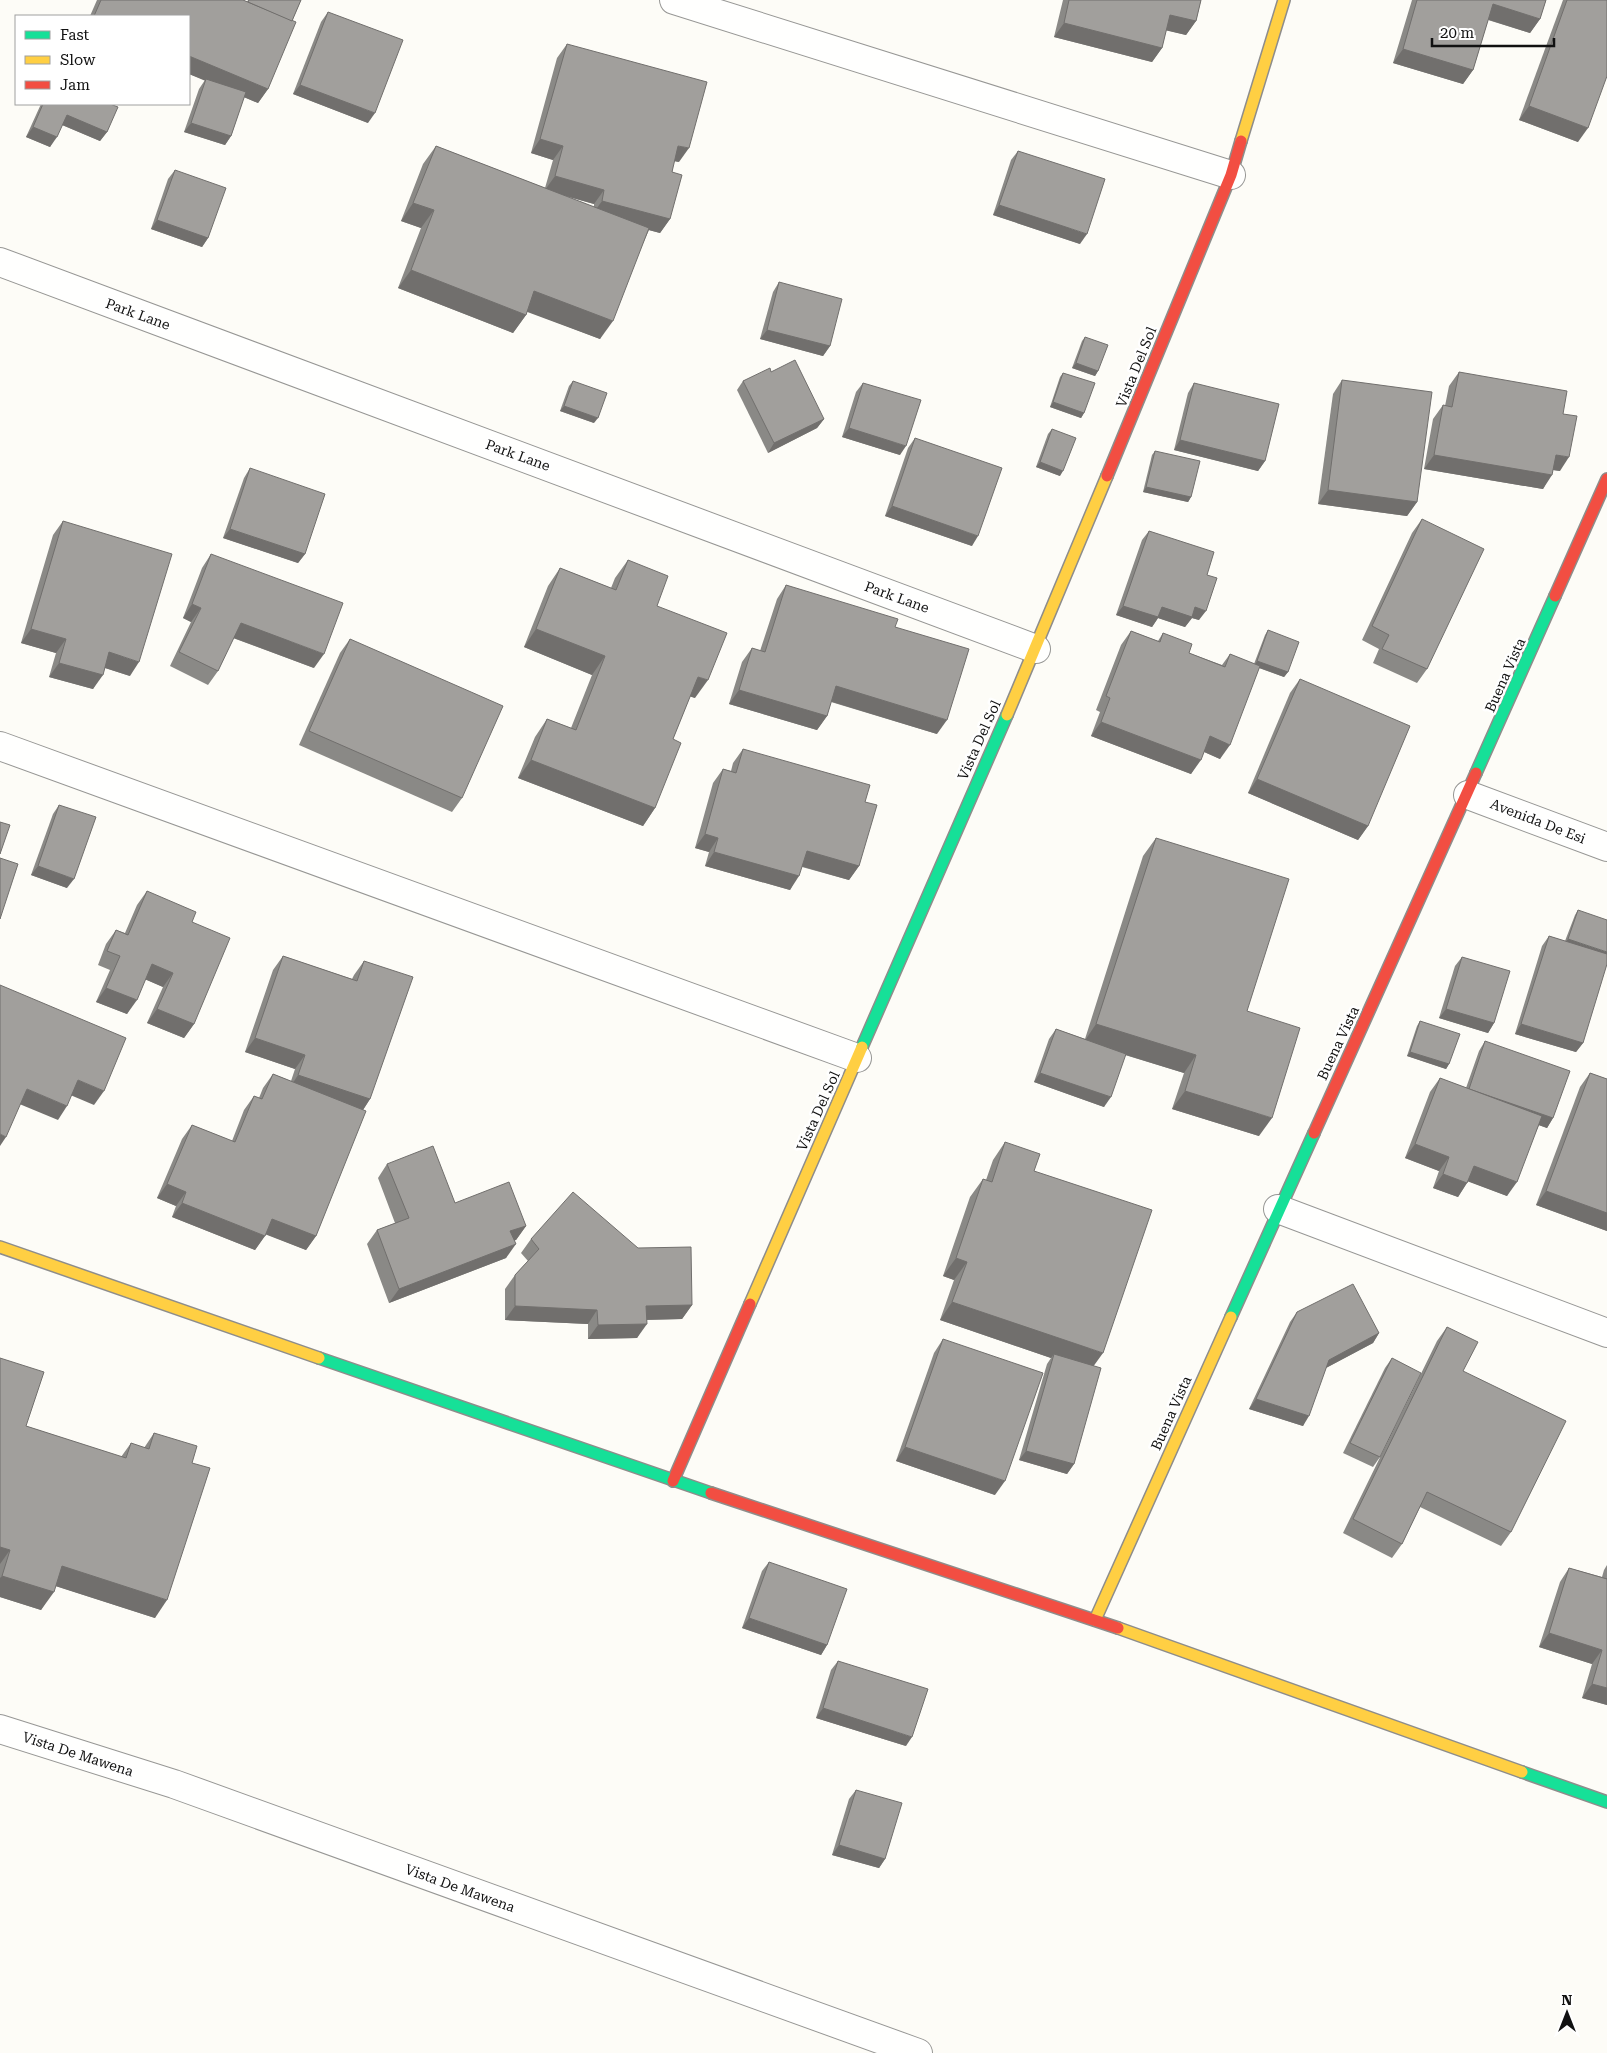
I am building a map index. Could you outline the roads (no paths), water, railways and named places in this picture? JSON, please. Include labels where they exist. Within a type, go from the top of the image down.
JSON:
[{"type":"street","points":[[674,0],[1231,174]]},
{"type":"street","name":"Vista Del Sol","points":[[673,1481],[1036,649],[1231,174],[1284,0]]},
{"type":"street","name":"Park Lane","points":[[0,262],[1036,649]]},
{"type":"street","name":"Buena Vista","points":[[1095,1620],[1278,1209],[1468,795],[1607,479]]},
{"type":"street","points":[[0,746],[858,1058]]},
{"type":"street","name":"Avenida De Esi","points":[[1468,795],[1607,847]]},
{"type":"street","points":[[1278,1209],[1607,1333]]},
{"type":"street","points":[[0,1247],[673,1481],[1095,1620],[1607,1802]]},
{"type":"street","name":"Vista De Mawena","points":[[0,1729],[174,1784],[918,2053]]}]
